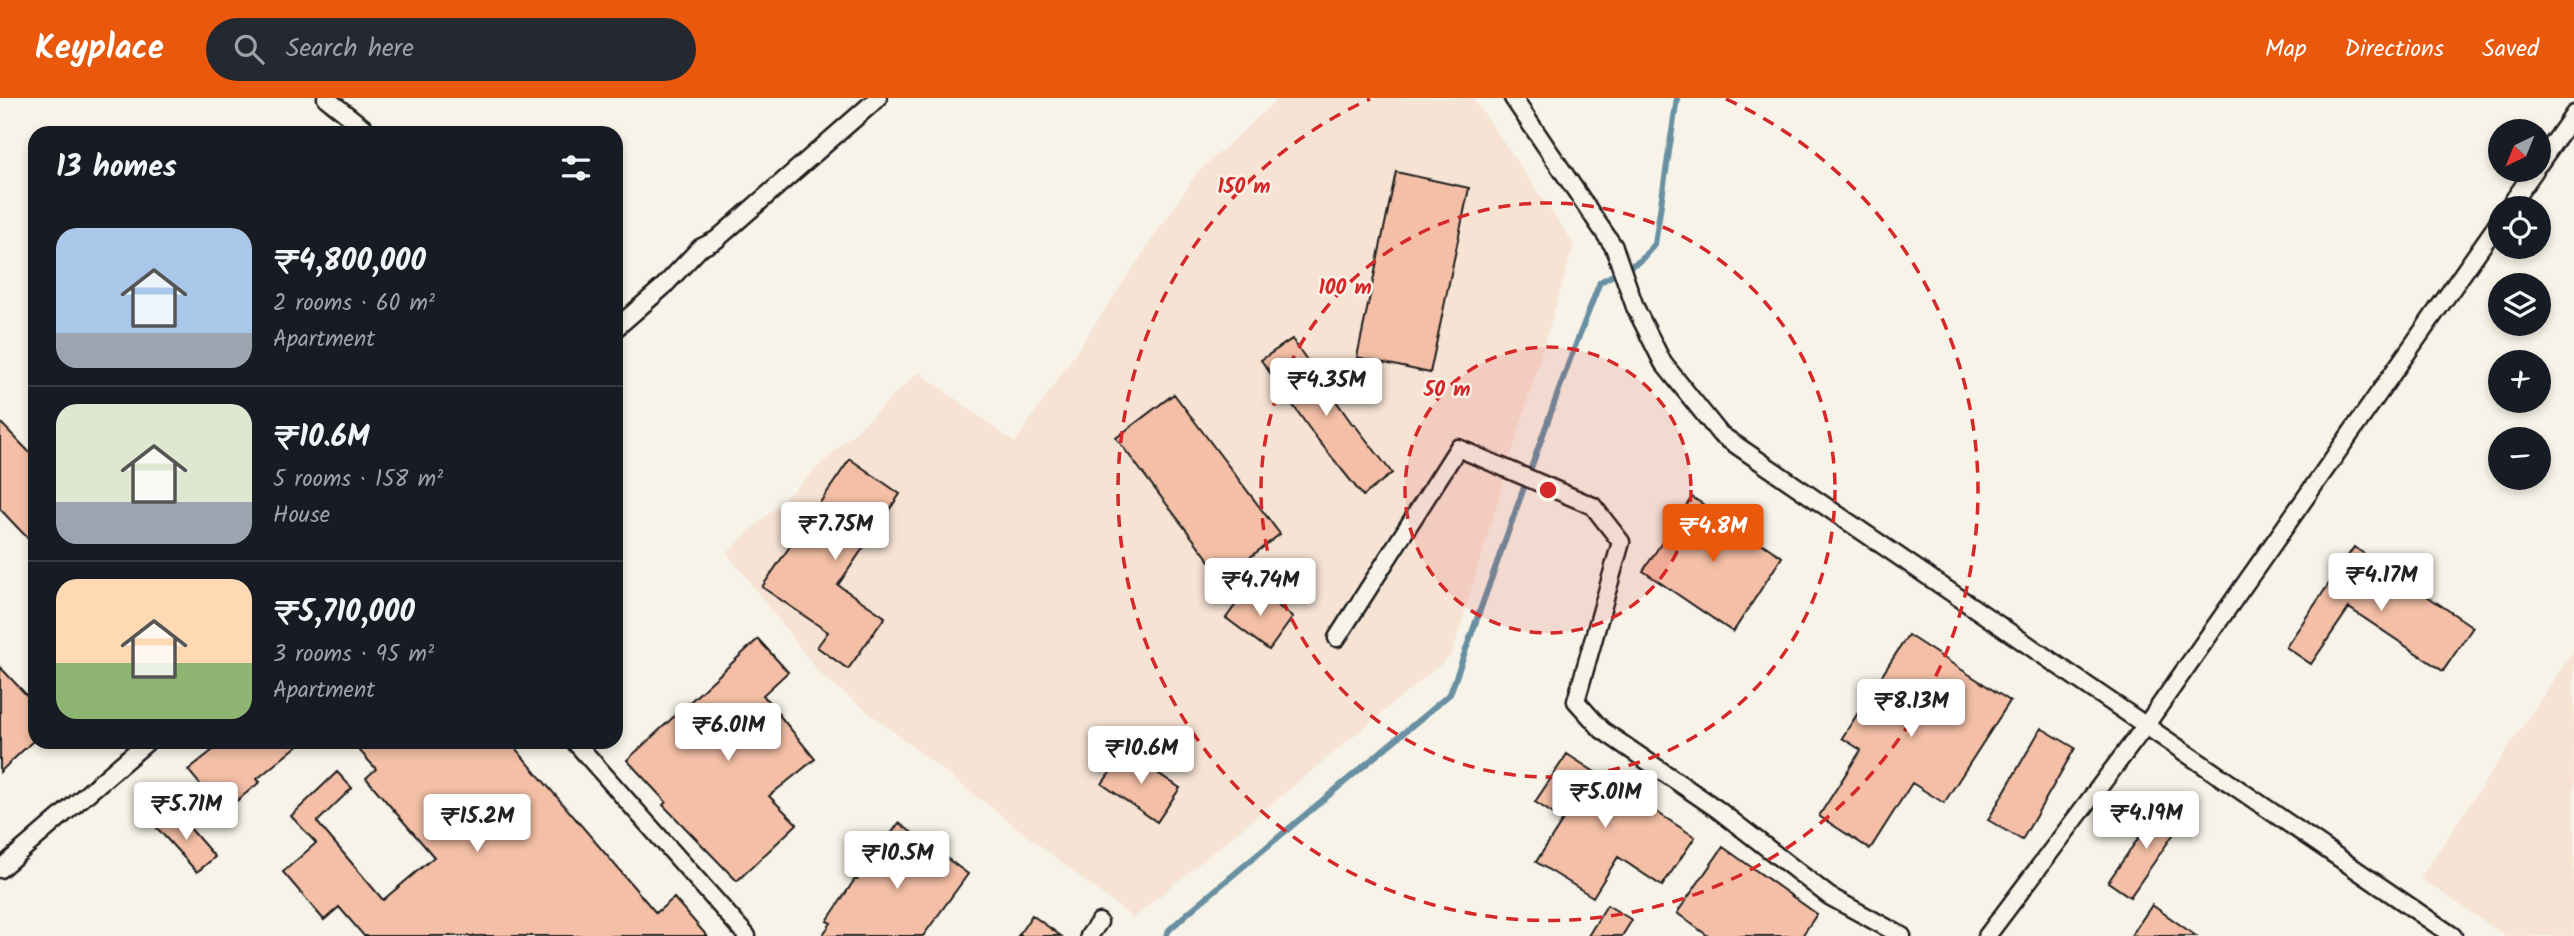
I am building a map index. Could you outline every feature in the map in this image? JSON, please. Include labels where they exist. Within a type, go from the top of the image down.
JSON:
[{"type":"street","points":[[326,98],[361,126]]},
{"type":"street","points":[[623,322],[663,287],[700,248],[716,240],[878,98]]},
{"type":"street","points":[[1513,98],[1614,247],[1635,307],[1664,363],[1720,434],[2453,936]]},
{"type":"street","points":[[2552,145],[2574,114]]},
{"type":"street","points":[[1987,936],[2146,725],[2488,238]]},
{"type":"street","points":[[1337,638],[1458,448],[1593,506],[1621,542],[1576,701],[1602,730],[1717,809],[1829,896],[1902,936]]},
{"type":"street","points":[[0,869],[139,749]]},
{"type":"street","points":[[581,749],[747,936]]},
{"type":"street","points":[[1089,936],[1099,922]]},
{"type":"shaded area","points":[[1279,98],[1473,98],[1574,244],[1452,655],[1133,918],[822,676],[727,553],[919,372],[1015,443],[1197,173]]},
{"type":"shaded area","points":[[2574,650],[2574,936],[2506,936],[2420,878]]},
{"type":"building","points":[[1396,172],[1469,188],[1430,373],[1357,357]]},
{"type":"building","points":[[1292,339],[1353,425],[1392,473],[1363,496],[1314,435],[1261,360]]},
{"type":"building","points":[[1174,394],[1280,534],[1223,578],[1116,438]]},
{"type":"building","points":[[0,422],[28,451],[28,539],[0,509]]},
{"type":"building","points":[[850,459],[900,494],[838,585],[885,617],[848,669],[817,647],[828,632],[762,587]]},
{"type":"building","points":[[1692,497],[1782,557],[1733,632],[1643,571]]},
{"type":"building","points":[[2354,547],[2473,627],[2443,671],[2349,608],[2311,664],[2286,647]]},
{"type":"building","points":[[1250,585],[1293,617],[1269,650],[1226,618]]},
{"type":"building","points":[[1908,635],[2010,701],[1944,803],[1912,783],[1870,849],[1819,816],[1861,750],[1842,738]]},
{"type":"building","points":[[758,639],[788,672],[763,695],[815,759],[769,796],[797,824],[737,881],[663,805],[666,802],[627,760]]},
{"type":"building","points":[[0,667],[28,697],[28,746],[0,772]]},
{"type":"building","points":[[2041,728],[2075,748],[2022,840],[1988,820]]},
{"type":"building","points":[[214,749],[293,749],[257,779],[260,782],[223,812],[188,770]]},
{"type":"building","points":[[358,749],[516,749],[656,913],[674,898],[707,936],[364,936],[339,907],[324,920],[283,872],[316,843],[291,816],[337,772],[352,788],[317,822],[383,900],[434,857],[366,778],[376,769]]},
{"type":"building","points":[[1125,751],[1180,788],[1157,822],[1102,784]]},
{"type":"building","points":[[1567,754],[1695,837],[1662,886],[1618,857],[1593,897],[1536,862],[1563,820],[1535,802]]},
{"type":"building","points":[[2160,807],[2184,819],[2130,897],[2108,882]]},
{"type":"building","points":[[176,812],[215,857],[197,872],[157,828]]},
{"type":"building","points":[[899,823],[968,874],[923,936],[822,936],[831,923],[827,921],[855,879],[857,880]]},
{"type":"building","points":[[1723,847],[1817,914],[1802,936],[1708,936],[1677,913]]},
{"type":"building","points":[[1607,905],[1632,920],[1622,936],[1588,936]]},
{"type":"building","points":[[2152,905],[2196,936],[2131,936]]},
{"type":"building","points":[[1032,915],[1061,936],[1018,936]]},
{"type":"waterway","points":[[1166,936],[1190,911],[1450,694],[1600,282],[1640,261],[1655,244],[1677,98]]}]
